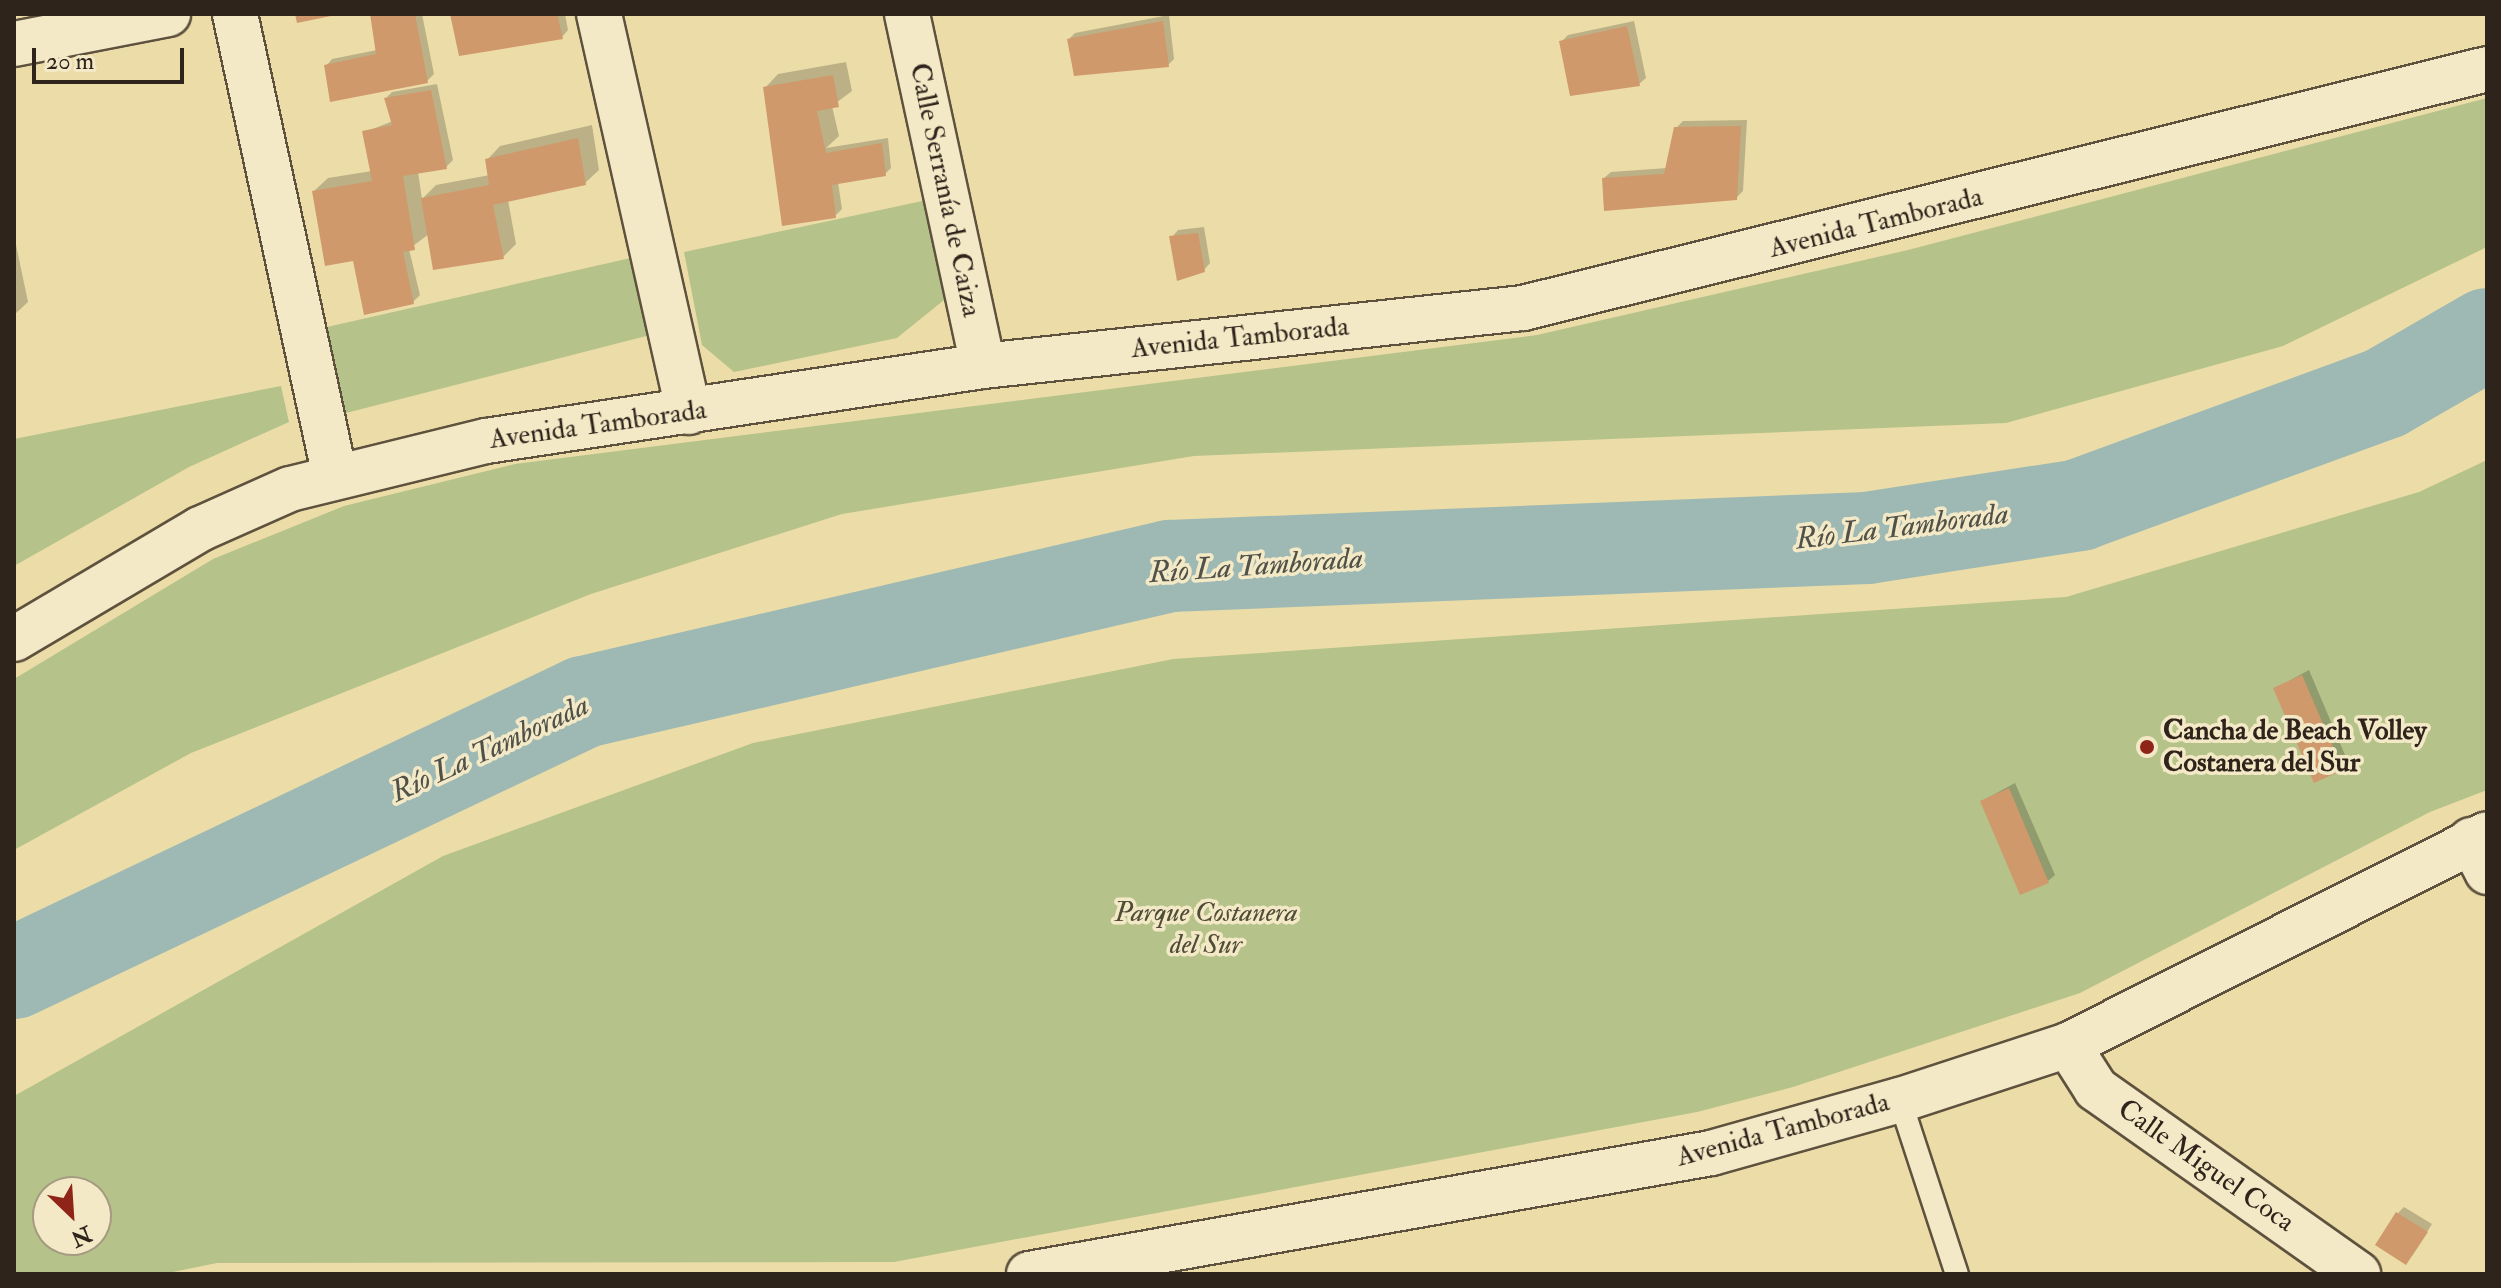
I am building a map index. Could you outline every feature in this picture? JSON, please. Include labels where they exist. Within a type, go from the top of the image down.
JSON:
[{"type":"main road","points":[[14,44],[168,14]]},
{"type":"main road","points":[[235,14],[335,476]]},
{"type":"main road","points":[[599,14],[689,412]]},
{"type":"main road","name":"Calle Serranía de Caiza","points":[[907,14],[983,366]]},
{"type":"main road","name":"Avenida Tamborada","points":[[14,639],[200,529],[335,476],[486,441],[983,366],[1523,308],[2487,69]]},
{"type":"main road","name":"Avenida Tamborada","points":[[1029,1274],[1711,1153],[1900,1100],[2068,1045],[2482,849]]},
{"type":"main road","name":"Calle Miguel Coca","points":[[2068,1045],[2096,1089],[2358,1274]]},
{"type":"lane","points":[[1900,1100],[1957,1274]]},
{"type":"green space","points":[[2487,98],[2487,247],[2283,346],[2006,423],[1194,456],[842,514],[591,594],[191,753],[14,850],[14,679],[213,559],[344,506],[515,464],[1537,335],[1908,250]]},
{"type":"green space","points":[[927,200],[944,300],[897,338],[734,372],[702,345],[684,252]]},
{"type":"green space","points":[[635,257],[654,334],[346,413],[327,327]]},
{"type":"green space","points":[[281,386],[289,422],[189,467],[14,566],[14,439]]},
{"type":"green space","name":"Parque Costanera del Sur","points":[[2487,460],[2487,790],[2430,812],[2080,993],[1793,1087],[1697,1112],[894,1262],[217,1263],[163,1274],[14,1274],[14,1096],[443,856],[753,743],[1173,659],[2066,597],[2419,492]]},
{"type":"building","points":[[295,14],[336,14],[336,15],[297,23]]},
{"type":"building","points":[[370,14],[415,14],[428,83],[330,102],[324,65],[376,54]]},
{"type":"building","points":[[450,14],[557,14],[563,39],[459,56]]},
{"type":"building","points":[[1163,21],[1169,67],[1074,76],[1067,39]]},
{"type":"building","points":[[1627,26],[1640,86],[1570,96],[1559,41]]},
{"type":"building","points":[[833,75],[839,107],[817,111],[826,153],[882,143],[886,176],[832,185],[836,218],[782,226],[763,87]]},
{"type":"building","points":[[431,90],[447,169],[403,176],[415,250],[403,252],[414,304],[364,315],[353,261],[325,266],[312,191],[372,181],[362,131],[392,125],[384,98]]},
{"type":"building","points":[[1741,126],[1737,200],[1604,211],[1602,178],[1664,174],[1674,127]]},
{"type":"building","points":[[578,138],[586,185],[493,205],[504,259],[433,270],[421,198],[489,185],[485,159]]},
{"type":"building","points":[[1198,233],[1205,272],[1177,281],[1169,236]]},
{"type":"building","points":[[2302,675],[2343,770],[2314,783],[2273,688]]},
{"type":"building","points":[[2009,788],[2049,883],[2020,895],[1980,801]]},
{"type":"building","points":[[2396,1212],[2428,1232],[2406,1265],[2375,1245]]},
{"type":"waterway","name":"Río La Tamborada","points":[[14,973],[584,702],[1170,566],[1867,538],[2079,505],[2385,393],[2487,334]]},
{"type":"place","name":"Cancha de Beach Volley Costanera del Sur","points":[[2147,747]]}]
